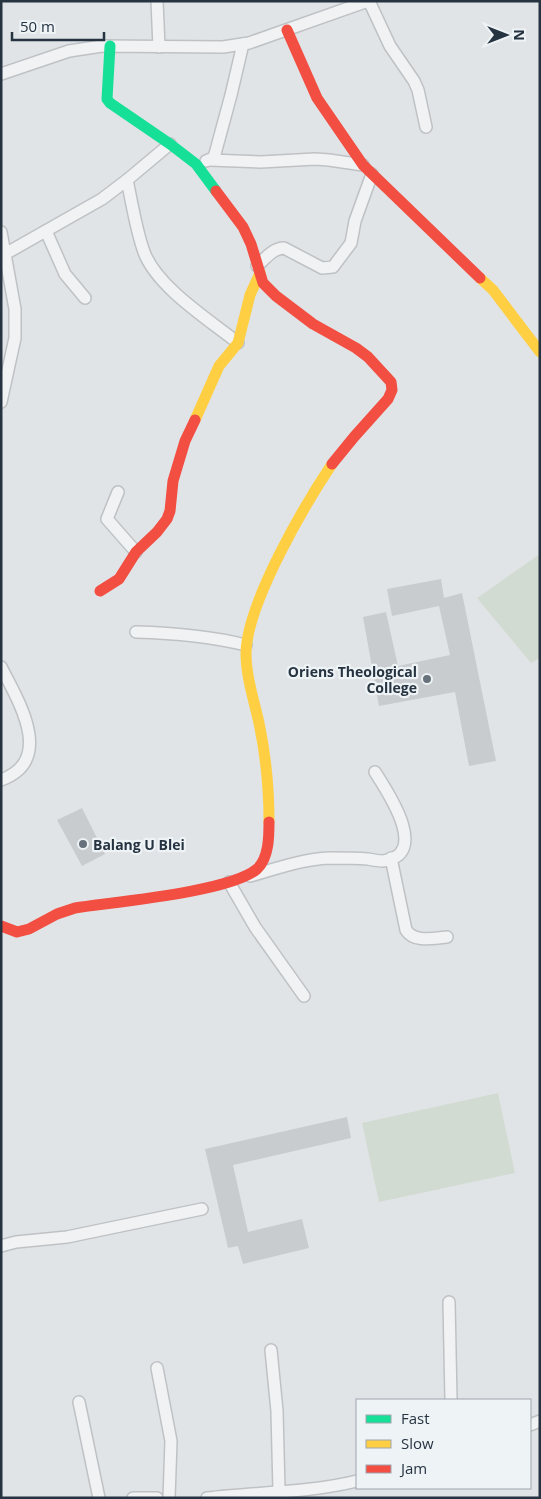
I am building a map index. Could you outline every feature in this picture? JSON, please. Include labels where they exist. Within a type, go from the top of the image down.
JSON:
[{"type":"street","points":[[157,1],[159,47]]},
{"type":"street","points":[[1,74],[69,51],[110,46],[223,47],[242,44],[368,1],[390,46],[414,81],[418,90],[426,127]]},
{"type":"street","points":[[287,30],[317,98],[363,166],[493,290],[540,352]]},
{"type":"street","points":[[210,160],[215,154],[242,44]]},
{"type":"street","points":[[110,46],[107,99],[110,103],[196,164],[243,227],[251,244],[263,283],[276,296],[313,324],[356,348],[368,357],[391,382],[392,390],[388,399],[342,451],[300,515],[262,594],[251,624],[246,645],[247,662],[263,750],[269,837],[266,854],[258,868],[247,876]]},
{"type":"street","points":[[5,260],[46,231],[102,199],[170,144]]},
{"type":"street","points":[[196,164],[210,160],[261,162],[329,160],[363,166]]},
{"type":"street","points":[[100,591],[119,579],[136,552],[157,532],[167,519],[170,511],[173,481],[185,441],[219,366],[238,343],[258,269],[274,250],[279,248],[284,248],[322,268],[333,267],[351,243],[355,221],[372,174]]},
{"type":"street","points":[[127,180],[144,252],[153,271],[165,286],[238,343]]},
{"type":"street","points":[[46,231],[65,274],[85,298]]},
{"type":"street","points":[[1,232],[15,309],[15,338],[1,402]]},
{"type":"street","points":[[118,492],[107,516],[107,521],[136,552]]},
{"type":"street","points":[[136,632],[200,635],[246,645]]},
{"type":"street","points":[[1,667],[19,702],[28,726],[30,745],[27,759],[21,769],[12,776],[1,780]]},
{"type":"street","points":[[1,926],[17,932],[29,929],[57,914],[75,908],[192,890],[327,858],[383,861],[391,858],[402,850],[404,831],[396,806],[375,772]]},
{"type":"street","points":[[391,858],[406,930],[409,935],[420,939],[448,937]]},
{"type":"street","points":[[229,882],[255,927],[304,996]]},
{"type":"street","points":[[1,1246],[16,1242],[82,1234],[202,1209]]},
{"type":"street","points":[[449,1302],[451,1399]]},
{"type":"street","points":[[271,1350],[277,1411],[279,1491]]},
{"type":"street","points":[[156,1368],[171,1441],[169,1498]]},
{"type":"street","points":[[79,1402],[99,1498]]},
{"type":"street","points":[[207,1498],[238,1493],[342,1485],[356,1481]]},
{"type":"street","points":[[134,1498],[157,1498]]},
{"type":"shaded area","points":[[540,554],[540,658],[531,663],[477,598]]},
{"type":"shaded area","points":[[498,1093],[515,1173],[379,1202],[362,1123]]},
{"type":"building","name":"Oriens Theological College","points":[[441,579],[444,598],[462,593],[496,761],[469,766],[455,692],[379,706],[363,617],[386,612],[398,666],[450,655],[439,606],[392,616],[387,589]]},
{"type":"building","points":[[82,808],[105,854],[82,866],[57,820]]},
{"type":"building","points":[[347,1117],[351,1138],[233,1165],[248,1232],[302,1219],[309,1248],[243,1264],[238,1246],[228,1248],[205,1149]]},
{"type":"traffic: fast","points":[[110,46],[107,99],[196,164],[216,191]]},
{"type":"traffic: slow","points":[[195,420],[219,366],[238,343],[250,295],[260,273]]},
{"type":"traffic: slow","points":[[480,278],[493,290],[540,352]]},
{"type":"traffic: slow","points":[[269,822],[264,748],[246,662],[249,632],[266,582],[293,529],[332,464]]},
{"type":"traffic: jam","points":[[287,30],[317,98],[363,165],[480,278]]},
{"type":"traffic: jam","points":[[216,191],[243,227],[251,244],[263,283],[276,296],[313,324],[356,348],[368,357],[391,382],[392,390],[388,399],[332,464]]},
{"type":"traffic: jam","points":[[100,591],[119,579],[136,552],[157,532],[167,519],[170,511],[173,481],[185,441],[195,420]]},
{"type":"traffic: jam","points":[[1,926],[17,932],[29,929],[57,914],[75,908],[198,890],[243,877],[257,869],[264,859],[269,834],[269,822]]},
{"type":"place","name":"Oriens Theological College","points":[[427,679]]},
{"type":"place","name":"Balang U Blei","points":[[83,844]]}]
